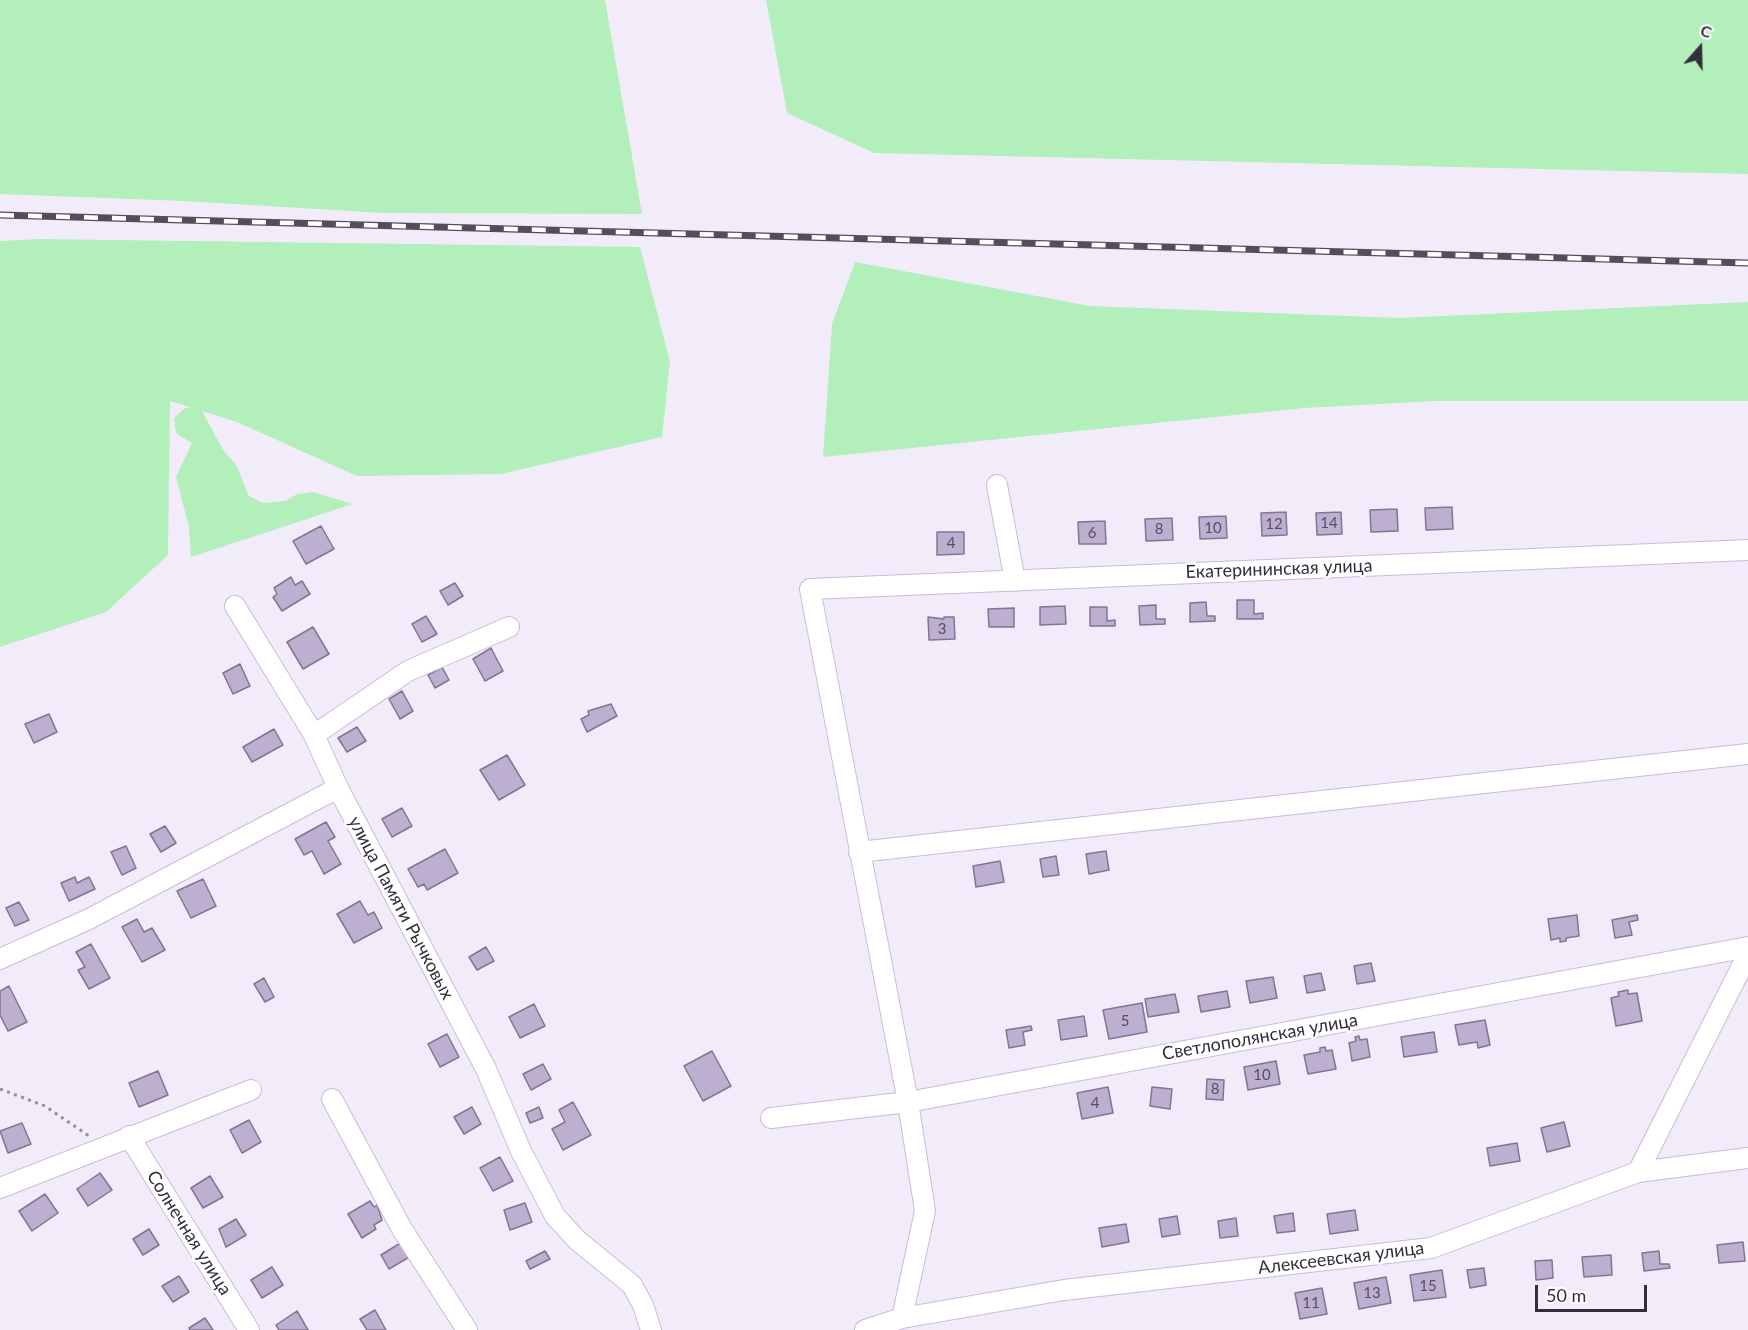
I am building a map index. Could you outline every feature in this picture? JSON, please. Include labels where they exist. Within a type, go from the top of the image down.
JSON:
[{"type":"street","points":[[997,485],[1015,581]]},
{"type":"street","name":"Екатерининская улица","points":[[859,852],[810,590],[1748,550]]},
{"type":"street","name":"улица Памяти Рычковых","points":[[235,606],[314,735],[338,788],[486,1069],[521,1151],[555,1216],[577,1240],[632,1284],[644,1305],[651,1330]]},
{"type":"street","points":[[314,735],[408,671],[509,627]]},
{"type":"street","points":[[902,1318],[925,1211],[908,1102],[859,852],[1748,754]]},
{"type":"street","points":[[0,959],[89,919],[338,788]]},
{"type":"street","name":"Светлополянская улица","points":[[771,1118],[908,1102],[1748,947]]},
{"type":"street","points":[[1638,1172],[1748,954]]},
{"type":"street","points":[[0,1188],[251,1090]]},
{"type":"street","points":[[332,1099],[402,1229],[467,1330]]},
{"type":"street","name":"Солнечная улица","points":[[129,1136],[249,1330]]},
{"type":"street","name":"Алексеевская улица","points":[[865,1330],[902,1318],[1064,1290],[1431,1248],[1638,1172],[1748,1158]]},
{"type":"path","points":[[0,1089],[45,1106],[94,1138]]},
{"type":"green space","points":[[0,0],[605,0],[642,214],[383,213],[184,201],[0,194]]},
{"type":"green space","points":[[766,0],[1748,0],[1748,174],[874,153],[787,113]]},
{"type":"green space","points":[[40,239],[640,247],[670,362],[662,437],[501,474],[357,476],[237,422],[202,411],[223,450],[237,466],[249,496],[263,503],[286,501],[297,494],[313,492],[353,504],[191,557],[189,527],[176,477],[192,443],[176,433],[174,418],[185,408],[192,408],[170,401],[168,555],[106,612],[0,647],[0,241]]},
{"type":"green space","points":[[855,262],[1090,306],[1399,318],[1748,302],[1748,401],[1436,401],[1304,408],[823,457],[832,324]]},
{"type":"building","points":[[1452,507],[1453,529],[1426,530],[1425,508]]},
{"type":"building","points":[[1397,509],[1398,531],[1371,532],[1370,510]]},
{"type":"building","points":[[1286,512],[1287,535],[1262,536],[1261,513]]},
{"type":"building","points":[[1341,512],[1342,534],[1317,535],[1316,513]]},
{"type":"building","points":[[1226,516],[1227,538],[1200,539],[1199,517]]},
{"type":"building","points":[[1172,518],[1173,540],[1146,541],[1145,519]]},
{"type":"building","points":[[1105,521],[1106,544],[1079,544],[1078,522]]},
{"type":"building","points":[[321,526],[334,549],[306,564],[293,541]]},
{"type":"building","points":[[937,532],[964,532],[964,554],[937,555]]},
{"type":"building","points":[[291,577],[295,585],[302,581],[310,594],[282,611],[273,597],[277,594],[274,588]]},
{"type":"building","points":[[455,583],[463,596],[448,605],[440,591]]},
{"type":"building","points":[[1237,600],[1254,600],[1254,614],[1263,613],[1263,619],[1237,619]]},
{"type":"building","points":[[1206,602],[1207,616],[1215,616],[1215,621],[1190,622],[1190,603]]},
{"type":"building","points":[[1156,605],[1156,619],[1165,619],[1165,624],[1140,625],[1139,606]]},
{"type":"building","points":[[1065,606],[1066,624],[1040,625],[1040,607]]},
{"type":"building","points":[[1090,607],[1107,607],[1107,621],[1115,620],[1115,626],[1090,626]]},
{"type":"building","points":[[1014,608],[1014,627],[989,627],[988,609]]},
{"type":"building","points":[[426,616],[437,634],[422,642],[412,624]]},
{"type":"building","points":[[928,617],[944,619],[944,617],[954,617],[955,639],[929,640]]},
{"type":"building","points":[[313,627],[329,654],[303,669],[287,642]]},
{"type":"building","points":[[491,648],[503,671],[485,681],[473,659]]},
{"type":"building","points":[[240,664],[250,686],[233,694],[223,673]]},
{"type":"building","points":[[442,667],[449,680],[435,688],[428,675]]},
{"type":"building","points":[[402,691],[413,711],[400,719],[389,699]]},
{"type":"building","points":[[611,704],[617,716],[587,732],[581,719],[589,715],[588,711]]},
{"type":"building","points":[[49,714],[57,732],[34,743],[25,724]]},
{"type":"building","points":[[357,727],[366,741],[347,752],[338,738]]},
{"type":"building","points":[[274,729],[283,745],[252,762],[243,747]]},
{"type":"building","points":[[507,755],[525,785],[499,800],[480,770]]},
{"type":"building","points":[[402,808],[412,826],[392,837],[382,819]]},
{"type":"building","points":[[326,822],[335,837],[328,841],[341,864],[324,874],[312,851],[304,855],[295,839]]},
{"type":"building","points":[[165,826],[176,843],[161,852],[150,834]]},
{"type":"building","points":[[126,846],[136,868],[122,875],[111,852]]},
{"type":"building","points":[[445,849],[458,873],[427,890],[424,884],[418,887],[408,869]]},
{"type":"building","points":[[1106,851],[1109,870],[1089,874],[1086,854]]},
{"type":"building","points":[[1056,856],[1059,875],[1043,877],[1040,859]]},
{"type":"building","points":[[1000,861],[1004,882],[976,887],[973,866]]},
{"type":"building","points":[[75,877],[77,883],[89,877],[95,889],[69,901],[61,883]]},
{"type":"building","points":[[203,879],[216,906],[191,918],[177,891]]},
{"type":"building","points":[[360,901],[368,915],[374,912],[382,928],[354,943],[337,914]]},
{"type":"building","points":[[19,902],[29,920],[15,926],[6,908]]},
{"type":"building","points":[[1577,915],[1579,936],[1566,938],[1566,941],[1560,942],[1560,938],[1551,940],[1548,919]]},
{"type":"building","points":[[1637,915],[1638,920],[1629,922],[1632,935],[1615,938],[1612,920]]},
{"type":"building","points":[[137,919],[144,932],[152,928],[165,950],[142,962],[122,927]]},
{"type":"building","points":[[91,944],[110,978],[89,989],[78,970],[85,967],[76,952]]},
{"type":"building","points":[[486,947],[494,961],[477,970],[469,957]]},
{"type":"building","points":[[1371,963],[1375,981],[1357,984],[1354,966]]},
{"type":"building","points":[[1321,973],[1325,990],[1307,993],[1304,976]]},
{"type":"building","points":[[1273,977],[1277,998],[1250,1003],[1246,981]]},
{"type":"building","points":[[264,978],[274,997],[265,1002],[254,984]]},
{"type":"building","points":[[9,986],[27,1022],[8,1031],[0,1015],[0,991]]},
{"type":"building","points":[[1628,990],[1628,994],[1637,993],[1642,1021],[1616,1026],[1611,998],[1619,996],[1618,992]]},
{"type":"building","points":[[1227,991],[1230,1007],[1201,1012],[1198,996]]},
{"type":"building","points":[[1175,994],[1179,1012],[1148,1017],[1145,999]]},
{"type":"building","points":[[1142,1003],[1147,1032],[1109,1039],[1103,1010]]},
{"type":"building","points":[[534,1004],[545,1026],[520,1038],[509,1017]]},
{"type":"building","points":[[1084,1016],[1087,1036],[1061,1040],[1058,1020]]},
{"type":"building","points":[[1485,1020],[1490,1045],[1478,1048],[1477,1042],[1459,1045],[1455,1025]]},
{"type":"building","points":[[1031,1026],[1032,1030],[1023,1032],[1025,1045],[1009,1048],[1006,1030]]},
{"type":"building","points":[[1434,1032],[1437,1052],[1404,1057],[1401,1037]]},
{"type":"building","points":[[447,1034],[459,1057],[440,1067],[428,1044]]},
{"type":"building","points":[[1359,1036],[1360,1040],[1367,1039],[1370,1057],[1352,1061],[1349,1043],[1356,1041],[1355,1037]]},
{"type":"building","points":[[1325,1047],[1326,1051],[1332,1050],[1336,1069],[1308,1074],[1304,1055],[1320,1052],[1320,1048]]},
{"type":"building","points":[[712,1051],[731,1086],[703,1101],[684,1066]]},
{"type":"building","points":[[1276,1061],[1280,1084],[1248,1090],[1244,1067]]},
{"type":"building","points":[[543,1064],[551,1079],[531,1090],[523,1074]]},
{"type":"building","points":[[158,1071],[168,1095],[139,1107],[129,1083]]},
{"type":"building","points":[[1207,1079],[1224,1080],[1223,1100],[1206,1099]]},
{"type":"building","points":[[1108,1087],[1113,1113],[1082,1119],[1077,1093]]},
{"type":"building","points":[[1152,1087],[1172,1089],[1170,1109],[1150,1106]]},
{"type":"building","points":[[573,1102],[591,1135],[563,1150],[552,1129],[565,1122],[559,1110]]},
{"type":"building","points":[[472,1107],[481,1124],[464,1134],[454,1117]]},
{"type":"building","points":[[539,1107],[543,1118],[530,1123],[526,1113]]},
{"type":"building","points":[[249,1120],[261,1142],[242,1153],[230,1130]]},
{"type":"building","points":[[1564,1122],[1570,1146],[1547,1152],[1541,1128]]},
{"type":"building","points":[[22,1123],[31,1144],[8,1153],[0,1131]]},
{"type":"building","points":[[1517,1143],[1520,1161],[1490,1166],[1487,1148]]},
{"type":"building","points":[[500,1157],[513,1181],[493,1191],[480,1168]]},
{"type":"building","points":[[100,1173],[112,1190],[88,1206],[77,1189]]},
{"type":"building","points":[[210,1176],[223,1197],[203,1208],[191,1188]]},
{"type":"building","points":[[45,1194],[58,1213],[32,1231],[19,1211]]},
{"type":"building","points":[[370,1201],[374,1207],[377,1205],[382,1220],[374,1225],[376,1229],[362,1238],[348,1214]]},
{"type":"building","points":[[525,1203],[532,1222],[510,1230],[504,1210]]},
{"type":"building","points":[[1355,1210],[1358,1230],[1330,1234],[1327,1214]]},
{"type":"building","points":[[1293,1213],[1295,1231],[1277,1233],[1274,1216]]},
{"type":"building","points":[[1177,1216],[1180,1234],[1162,1237],[1159,1219]]},
{"type":"building","points":[[1236,1218],[1238,1236],[1220,1238],[1218,1221]]},
{"type":"building","points":[[236,1219],[246,1235],[226,1247],[219,1229]]},
{"type":"building","points":[[1126,1224],[1129,1242],[1102,1247],[1099,1228]]},
{"type":"building","points":[[149,1229],[159,1245],[143,1255],[133,1239]]},
{"type":"building","points":[[402,1242],[411,1256],[389,1269],[381,1255]]},
{"type":"building","points":[[1743,1242],[1745,1261],[1719,1263],[1717,1245]]},
{"type":"building","points":[[545,1251],[550,1259],[530,1269],[526,1261]]},
{"type":"building","points":[[1659,1251],[1660,1264],[1669,1264],[1670,1268],[1644,1271],[1642,1253]]},
{"type":"building","points":[[1611,1255],[1612,1275],[1584,1277],[1582,1257]]},
{"type":"building","points":[[1552,1260],[1553,1278],[1536,1280],[1535,1261]]},
{"type":"building","points":[[272,1267],[283,1285],[262,1298],[251,1280]]},
{"type":"building","points":[[1484,1268],[1486,1285],[1470,1288],[1467,1270]]},
{"type":"building","points":[[1442,1270],[1446,1297],[1414,1301],[1410,1275]]},
{"type":"building","points":[[179,1276],[189,1292],[173,1302],[162,1286]]},
{"type":"building","points":[[1386,1277],[1391,1303],[1359,1309],[1354,1283]]},
{"type":"building","points":[[1322,1288],[1327,1314],[1300,1319],[1295,1293]]},
{"type":"building","points":[[375,1310],[386,1330],[367,1330],[360,1319]]},
{"type":"building","points":[[297,1311],[308,1330],[279,1330],[276,1325]]},
{"type":"building","points":[[205,1318],[213,1330],[190,1330],[189,1328]]},
{"type":"railway","points":[[0,215],[1748,263]]}]
